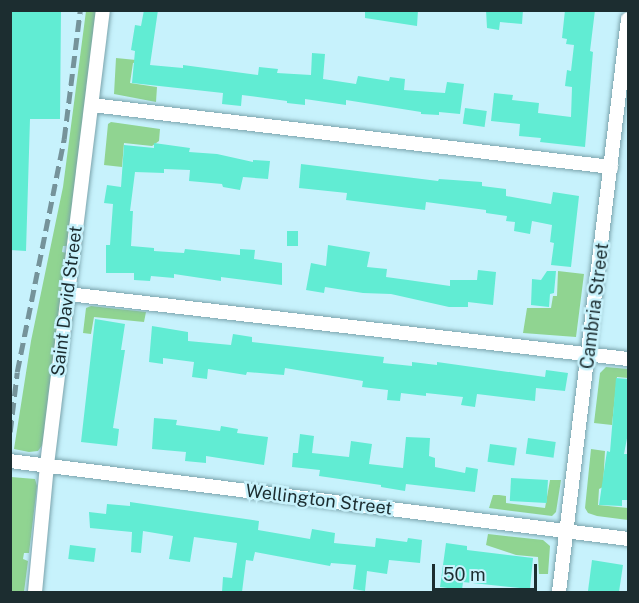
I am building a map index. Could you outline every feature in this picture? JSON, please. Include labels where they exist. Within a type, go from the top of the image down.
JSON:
[{"type":"street","name":"Saint David Street","points":[[35,592],[47,465],[104,10]]},
{"type":"street","name":"Cambria Street","points":[[559,592],[628,19]]},
{"type":"street","points":[[92,105],[611,167]]},
{"type":"street","points":[[68,294],[628,359]]},
{"type":"street","name":"Wellington Street","points":[[10,460],[628,538]]},
{"type":"green space","points":[[86,11],[97,11],[68,246],[63,246],[62,252],[67,253],[43,444],[38,451],[29,452],[14,449],[31,341],[63,187]]},
{"type":"green space","points":[[116,58],[146,61],[133,63],[130,83],[157,87],[156,102],[114,94]]},
{"type":"green space","points":[[111,122],[160,129],[159,141],[152,146],[124,143],[122,167],[104,165],[108,124]]},
{"type":"green space","points":[[558,271],[584,274],[576,337],[523,333],[527,308],[551,308],[553,296],[557,296]]},
{"type":"green space","points":[[91,306],[146,312],[144,322],[94,317],[91,334],[83,333],[86,308]]},
{"type":"green space","points":[[606,367],[628,369],[628,378],[617,377],[612,425],[594,423],[600,373]]},
{"type":"green space","points":[[591,449],[605,451],[603,487],[599,489],[598,505],[628,508],[628,520],[597,516],[588,513],[585,508]]},
{"type":"green space","points":[[11,477],[35,479],[37,486],[29,553],[24,553],[23,559],[28,561],[24,592],[11,592]]},
{"type":"green space","points":[[550,480],[561,480],[556,512],[552,516],[489,508],[493,495],[499,495],[506,496],[506,503],[545,508]]},
{"type":"green space","points":[[488,534],[543,540],[550,546],[548,574],[539,574],[538,557],[516,555],[486,545]]},
{"type":"building","points":[[10,10],[61,10],[60,119],[30,119],[26,251],[10,250]]},
{"type":"building","points":[[144,10],[158,10],[150,65],[183,68],[183,65],[258,75],[259,67],[278,69],[277,73],[311,75],[312,53],[325,54],[323,79],[356,84],[358,76],[389,81],[390,77],[405,79],[404,90],[445,93],[447,82],[464,84],[460,114],[439,112],[439,115],[421,114],[421,112],[346,100],[346,105],[305,99],[305,105],[242,95],[241,106],[222,104],[223,93],[132,83],[135,51],[131,50],[135,25],[141,26]]},
{"type":"building","points":[[365,10],[418,10],[417,26],[365,18]]},
{"type":"building","points":[[486,10],[523,10],[522,24],[500,22],[499,30],[487,28]]},
{"type":"building","points":[[565,10],[595,10],[590,51],[593,52],[585,147],[540,142],[541,138],[519,136],[520,124],[491,121],[494,93],[513,95],[512,100],[539,103],[538,113],[571,117],[572,87],[565,86],[567,70],[571,71],[574,45],[566,44],[567,39],[562,38]]},
{"type":"building","points":[[465,108],[487,111],[485,127],[463,124]]},
{"type":"building","points":[[154,143],[190,148],[189,152],[217,154],[253,162],[253,160],[270,161],[268,179],[243,177],[240,190],[223,187],[222,184],[189,181],[190,170],[164,169],[164,173],[135,172],[130,211],[133,211],[131,246],[154,248],[154,251],[184,253],[185,249],[240,255],[240,249],[255,250],[254,259],[282,263],[282,285],[221,277],[221,281],[174,274],[174,278],[151,276],[150,281],[134,280],[134,273],[106,273],[106,245],[110,245],[113,204],[104,203],[107,185],[121,187],[124,145],[154,148]]},
{"type":"building","points":[[301,164],[438,181],[439,179],[482,182],[482,186],[506,189],[506,196],[551,204],[553,192],[579,196],[571,267],[551,265],[554,243],[550,242],[552,225],[532,221],[530,234],[514,231],[515,222],[506,221],[507,216],[486,213],[486,210],[426,202],[425,210],[346,200],[347,193],[299,188]]},
{"type":"building","points":[[287,231],[298,231],[298,246],[287,246]]},
{"type":"building","points":[[328,245],[370,252],[367,267],[387,269],[386,277],[450,286],[450,280],[477,280],[478,270],[496,272],[493,305],[468,302],[468,307],[449,307],[391,294],[363,293],[325,287],[324,293],[306,290],[311,263],[326,266]]},
{"type":"building","points":[[547,271],[556,271],[554,293],[550,294],[549,307],[531,305],[532,279],[541,280]]},
{"type":"building","points":[[95,319],[125,324],[121,350],[125,350],[113,428],[119,429],[117,446],[81,442]]},
{"type":"building","points":[[152,326],[188,332],[188,341],[231,345],[233,334],[252,337],[252,342],[384,357],[383,363],[412,366],[412,362],[437,365],[437,362],[545,377],[546,370],[568,373],[565,391],[536,388],[535,401],[477,394],[475,407],[461,405],[463,397],[426,393],[426,396],[401,393],[400,401],[387,400],[388,390],[362,387],[363,381],[285,368],[284,375],[247,372],[246,375],[208,369],[207,379],[192,377],[194,362],[163,358],[163,364],[149,362]]},
{"type":"building","points":[[616,378],[628,379],[628,433],[624,454],[628,454],[628,500],[622,500],[622,506],[599,505],[607,451],[610,452]]},
{"type":"building","points":[[154,418],[177,420],[176,425],[220,431],[221,426],[238,429],[237,433],[268,437],[264,465],[206,456],[206,463],[185,461],[186,452],[152,449]]},
{"type":"building","points":[[300,434],[314,436],[312,453],[349,457],[351,441],[372,444],[369,464],[403,468],[406,437],[430,438],[429,456],[435,458],[435,467],[465,473],[466,467],[478,469],[475,492],[406,484],[405,491],[319,476],[320,470],[292,467],[293,453],[298,453]]},
{"type":"building","points":[[528,438],[556,442],[554,458],[526,454]]},
{"type":"building","points":[[490,444],[517,448],[514,466],[487,462]]},
{"type":"building","points":[[511,478],[548,480],[547,503],[510,501]]},
{"type":"building","points":[[130,502],[259,521],[258,530],[310,539],[312,529],[335,533],[334,543],[375,547],[376,538],[407,542],[408,538],[422,540],[420,563],[389,560],[387,574],[367,571],[365,591],[353,589],[356,565],[331,563],[330,566],[255,552],[253,561],[246,560],[242,592],[222,592],[223,577],[232,578],[237,543],[194,537],[190,562],[169,559],[173,536],[143,531],[141,553],[131,552],[132,532],[90,528],[89,512],[106,514],[107,504],[130,506]]},
{"type":"building","points":[[446,543],[467,546],[467,550],[533,558],[530,589],[463,582],[462,590],[440,587]]},
{"type":"building","points":[[70,545],[96,548],[94,562],[68,559]]},
{"type":"building","points":[[592,560],[623,565],[619,592],[588,591]]},
{"type":"railway","points":[[10,432],[17,372],[64,139],[80,10]]}]
